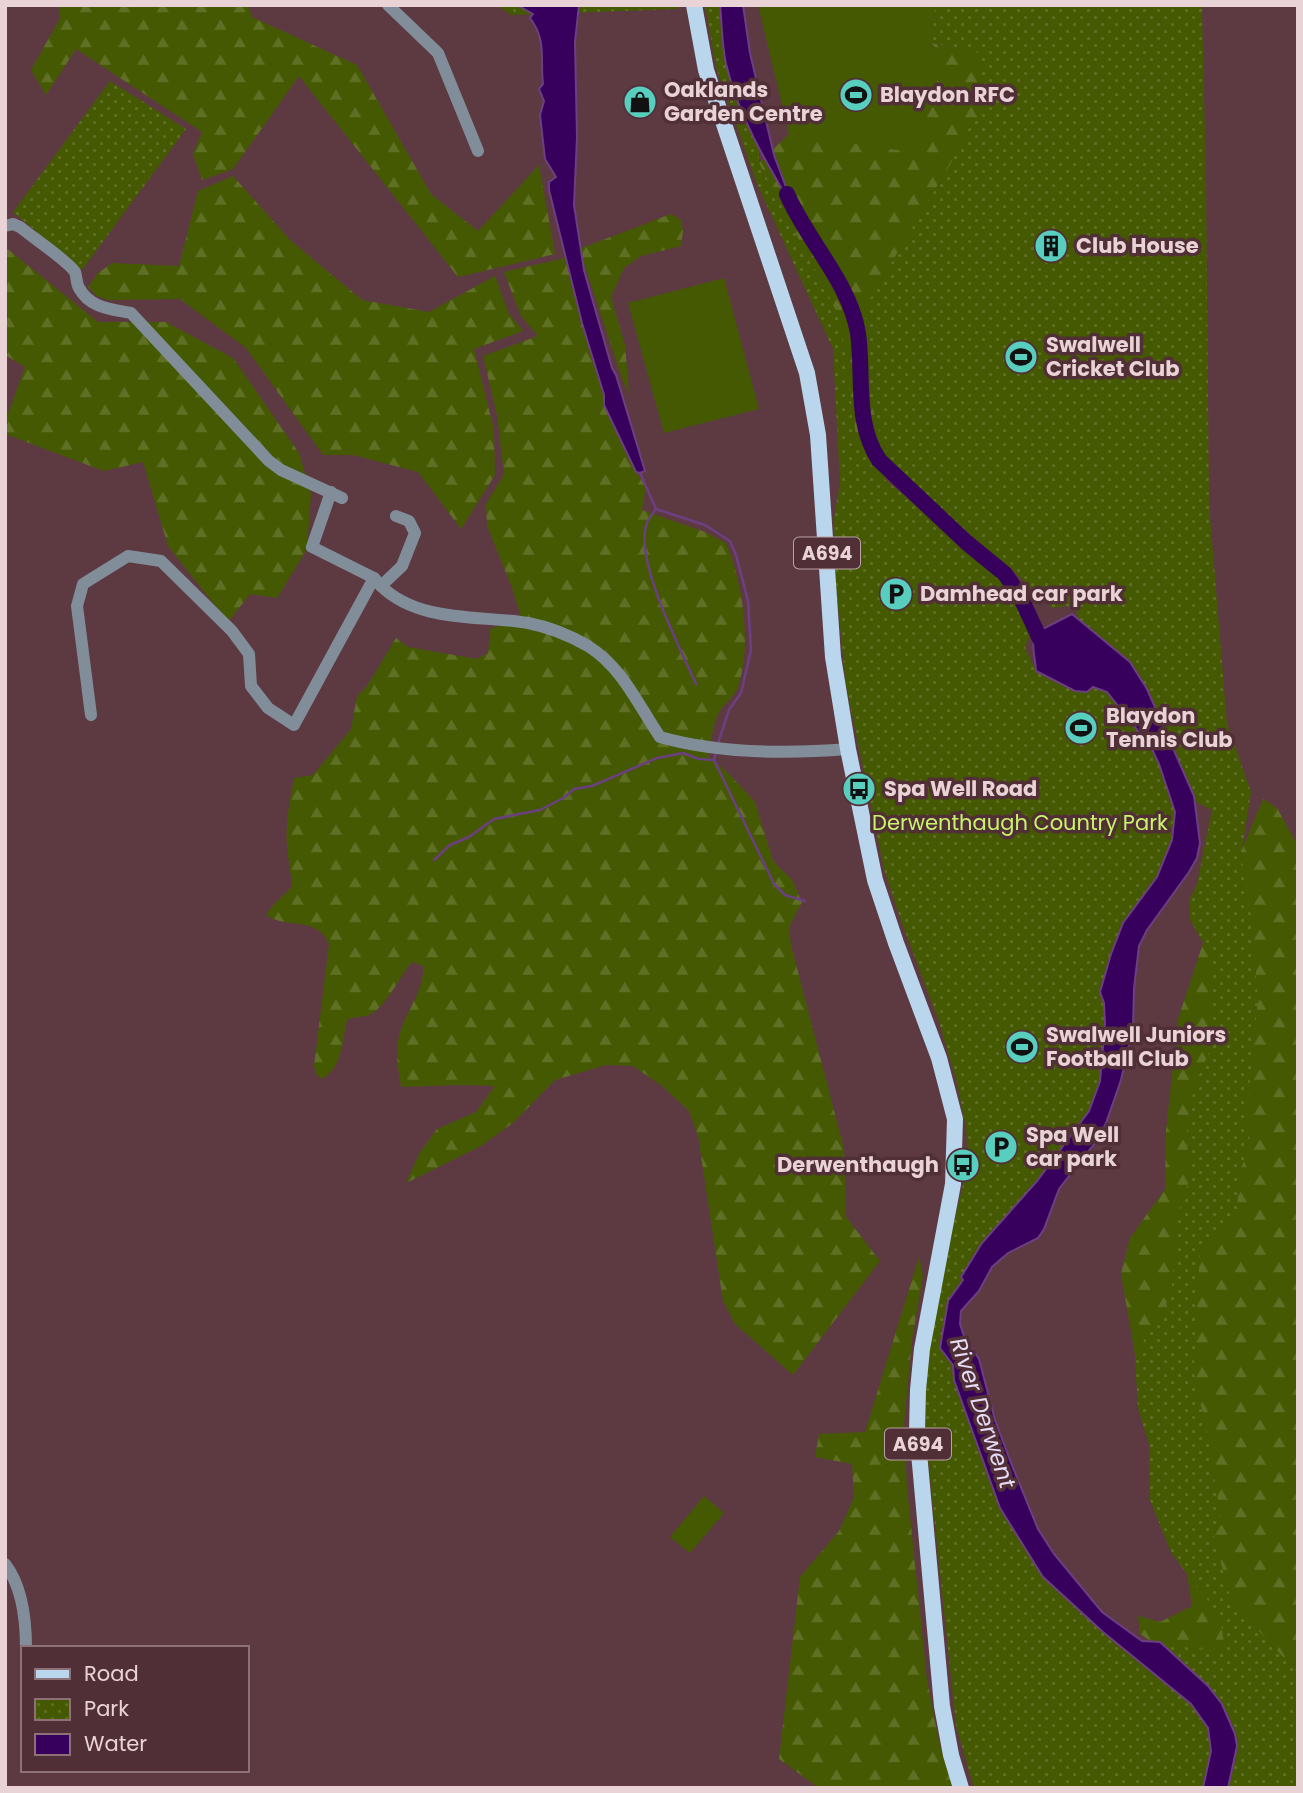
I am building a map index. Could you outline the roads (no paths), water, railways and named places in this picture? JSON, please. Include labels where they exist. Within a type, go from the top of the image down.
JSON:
[{"type":"main road","name":"A694","points":[[694,5],[706,70],[799,345],[813,405],[824,514],[833,657],[848,749],[875,880],[939,1058],[955,1119],[953,1184],[922,1349],[917,1431],[942,1706],[961,1788]]},
{"type":"street","points":[[388,5],[438,53],[478,151]]},
{"type":"street","points":[[5,226],[13,224],[20,227],[75,273],[77,286],[88,300],[100,307],[131,313],[281,470],[336,495],[312,547],[377,582],[393,598],[418,609],[482,620],[528,623],[561,632],[589,648],[616,669],[660,737],[697,745],[731,748],[812,752],[848,749]]},
{"type":"street","points":[[91,715],[77,606],[83,584],[128,556],[161,561],[232,631],[249,653],[251,686],[268,708],[294,725],[377,582],[402,566],[415,533],[409,521],[396,516]]},
{"type":"street","points":[[5,1564],[14,1577],[26,1629],[26,1646]]},
{"type":"water","points":[[517,5],[579,5],[575,42],[577,137],[574,205],[584,270],[645,471],[640,473],[636,472],[604,405],[604,395],[582,323],[549,190],[549,182],[556,177],[545,159],[540,115],[544,101],[539,89],[543,84],[541,42],[530,18],[533,14]]},
{"type":"water","points":[[720,5],[743,5],[750,53],[774,155],[795,211],[764,158],[738,103],[725,57]]},
{"type":"water","points":[[1072,614],[1130,662],[1147,689],[1194,796],[1200,843],[1197,858],[1189,872],[1147,930],[1139,946],[1133,1027],[1121,1080],[1106,1123],[1098,1139],[1059,1189],[1038,1238],[1008,1253],[992,1267],[979,1291],[961,1311],[960,1324],[964,1336],[979,1359],[995,1420],[1011,1463],[1038,1529],[1054,1554],[1102,1612],[1142,1641],[1160,1642],[1208,1686],[1222,1704],[1235,1734],[1237,1746],[1228,1788],[1203,1788],[1211,1751],[1208,1728],[1191,1704],[1103,1632],[1043,1577],[1000,1508],[954,1380],[953,1365],[940,1348],[948,1301],[963,1280],[961,1277],[982,1243],[1037,1181],[1089,1111],[1100,1081],[1105,1024],[1104,1003],[1100,992],[1111,954],[1123,923],[1157,877],[1172,840],[1175,812],[1159,764],[1151,747],[1107,692],[1093,687],[1087,692],[1075,691],[1036,671],[1033,646],[1037,628],[1043,629]]},
{"type":"waterway","name":"River Derwent","points":[[787,194],[837,279],[853,314],[860,349],[863,414],[871,445],[879,460],[966,542],[1005,574],[1020,596],[1040,639],[1048,644]]},
{"type":"waterway","points":[[640,473],[656,509],[705,525],[730,541],[736,555],[748,601],[751,650],[741,693],[729,710],[718,743]]},
{"type":"waterway","points":[[656,509],[647,523],[644,539],[652,580],[696,684]]},
{"type":"waterway","points":[[716,752],[714,760],[774,884],[785,895],[805,901]]},
{"type":"waterway","points":[[434,860],[450,845],[469,837],[494,819],[540,810],[574,789],[592,786],[657,758],[683,753],[699,759],[714,760]]},
{"type":"place","name":"Blaydon RFC","points":[[856,95]]},
{"type":"place","name":"Oaklands Garden Centre","points":[[640,102]]},
{"type":"place","name":"Club House","points":[[1051,246]]},
{"type":"place","name":"Swalwell Cricket Club","points":[[1021,357]]},
{"type":"place","name":"Damhead car park","points":[[896,594]]},
{"type":"place","name":"Blaydon Tennis Club","points":[[1081,728]]},
{"type":"place","name":"Spa Well Road","points":[[859,789]]},
{"type":"place","name":"Swalwell Juniors Football Club","points":[[1022,1047]]},
{"type":"place","name":"Spa Well car park","points":[[1001,1147]]},
{"type":"place","name":"Derwenthaugh","points":[[963,1165]]},
{"type":"park label","name":"Derwenthaugh Country Park","points":[[1020,823]]}]
